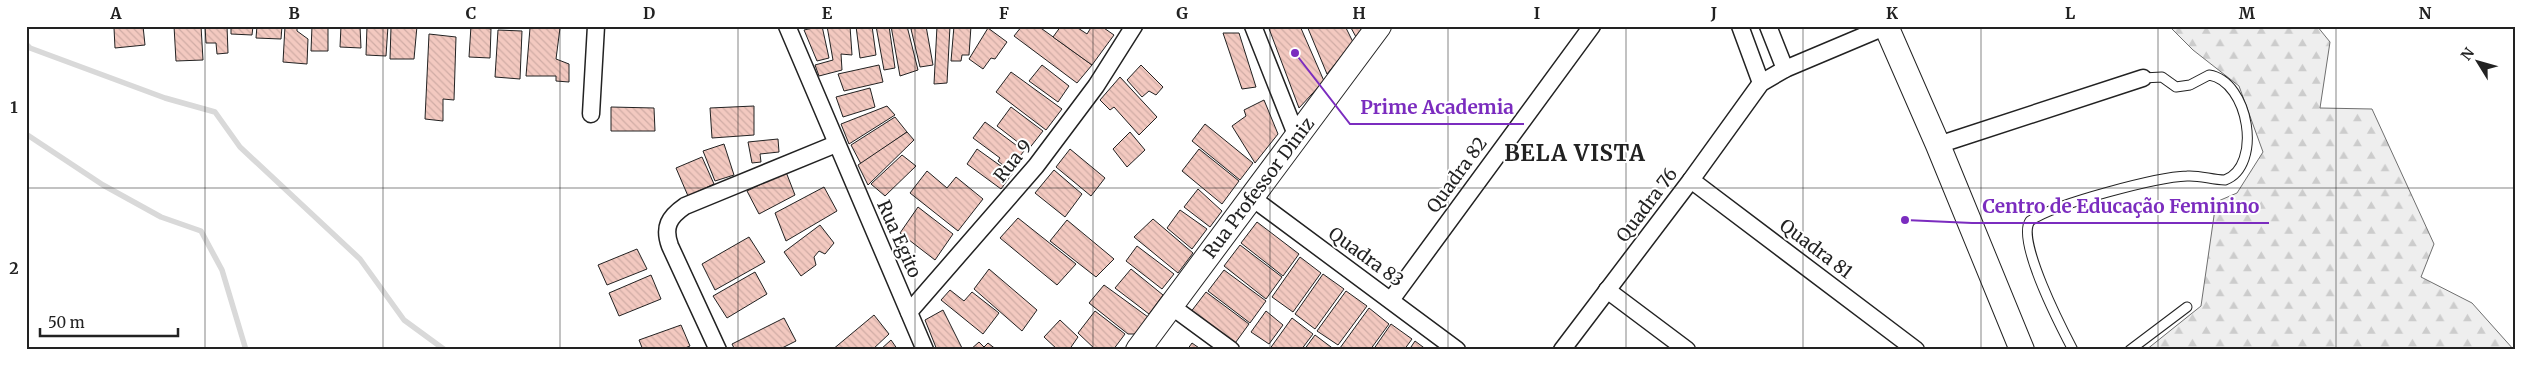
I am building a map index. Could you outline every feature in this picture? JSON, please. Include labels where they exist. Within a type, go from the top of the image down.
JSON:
[{"type":"street","points":[[591,114],[596,26]]},
{"type":"street","name":"Rua Egito","points":[[787,26],[925,350]]},
{"type":"street","name":"Rua 9","points":[[909,312],[1036,166],[1096,86],[1134,26]]},
{"type":"street","points":[[1253,26],[1297,137]]},
{"type":"street","name":"Rua Professor Diniz","points":[[1138,350],[1379,26]]},
{"type":"street","name":"Quadra 82","points":[[1391,300],[1592,26]]},
{"type":"street","points":[[1740,26],[1761,83],[1785,69],[1886,26],[1938,145],[2022,350]]},
{"type":"street","points":[[1768,26],[1785,69]]},
{"type":"street","points":[[1938,145],[2143,78]]},
{"type":"street","name":"Quadra 76","points":[[1562,350],[1691,180],[1761,83]]},
{"type":"street","points":[[718,350],[667,237],[667,223],[673,215],[685,206],[836,144]]},
{"type":"street","name":"Quadra 81","points":[[1691,180],[1916,350]]},
{"type":"street","name":"Quadra 83","points":[[1252,197],[1457,350]]},
{"type":"street","points":[[1607,290],[1687,350]]},
{"type":"street","points":[[1171,306],[1230,350]]},
{"type":"lane","points":[[2072,350],[2055,315],[2031,252],[2027,232],[2030,221],[2085,199],[2149,183],[2185,176],[2225,180],[2231,178],[2242,166],[2248,141],[2246,120],[2242,103],[2224,81],[2209,75],[2190,85],[2176,87],[2162,77],[2143,78]]},
{"type":"lane","points":[[2130,350],[2187,307]]},
{"type":"green space","points":[[2169,26],[2317,26],[2330,42],[2320,108],[2372,109],[2434,244],[2421,277],[2472,303],[2514,350],[2146,350],[2201,306],[2216,202],[2237,193],[2263,152],[2239,86],[2193,50]]},
{"type":"building","points":[[143,26],[145,45],[115,48],[114,28]]},
{"type":"building","points":[[174,26],[201,26],[203,60],[176,61]]},
{"type":"building","points":[[205,26],[227,26],[228,53],[217,54],[216,43],[206,43]]},
{"type":"building","points":[[231,26],[253,26],[252,35],[231,34]]},
{"type":"building","points":[[257,26],[282,26],[281,39],[256,38]]},
{"type":"building","points":[[285,26],[297,26],[297,31],[308,39],[307,64],[283,62]]},
{"type":"building","points":[[312,26],[328,26],[328,51],[311,51]]},
{"type":"building","points":[[341,26],[360,26],[361,48],[340,47]]},
{"type":"building","points":[[367,26],[388,26],[386,56],[366,55]]},
{"type":"building","points":[[417,26],[414,59],[390,59],[391,27]]},
{"type":"building","points":[[471,26],[491,29],[490,58],[469,57]]},
{"type":"building","points":[[822,26],[829,58],[817,61],[804,30]]},
{"type":"building","points":[[827,26],[850,26],[852,55],[841,54],[842,70],[819,76],[815,65],[833,60]]},
{"type":"building","points":[[856,26],[872,26],[876,55],[860,58]]},
{"type":"building","points":[[876,26],[889,26],[895,68],[884,70]]},
{"type":"building","points":[[891,26],[907,26],[918,70],[900,76]]},
{"type":"building","points":[[926,26],[933,65],[920,67],[911,29]]},
{"type":"building","points":[[937,26],[950,26],[947,83],[934,84]]},
{"type":"building","points":[[954,26],[971,26],[969,55],[962,55],[961,61],[951,61]]},
{"type":"building","points":[[1022,26],[1038,26],[1092,65],[1077,83],[1014,36]]},
{"type":"building","points":[[1061,26],[1075,26],[1087,34],[1092,26],[1101,26],[1114,35],[1092,65],[1053,37]]},
{"type":"building","points":[[1268,26],[1300,26],[1324,81],[1299,108]]},
{"type":"building","points":[[1307,26],[1345,26],[1353,42],[1327,74]]},
{"type":"building","points":[[1350,26],[1364,26],[1356,37]]},
{"type":"building","points":[[530,28],[560,28],[556,59],[569,64],[569,82],[556,81],[556,76],[526,76]]},
{"type":"building","points":[[988,28],[1007,42],[995,59],[991,58],[983,69],[969,59]]},
{"type":"building","points":[[498,30],[522,31],[520,79],[495,77]]},
{"type":"building","points":[[1223,33],[1239,33],[1256,87],[1242,89]]},
{"type":"building","points":[[429,34],[456,37],[454,100],[443,99],[443,121],[425,119]]},
{"type":"building","points":[[879,65],[883,82],[844,91],[838,74]]},
{"type":"building","points":[[1042,65],[1069,86],[1058,102],[1029,81]]},
{"type":"building","points":[[1141,65],[1163,87],[1156,95],[1149,91],[1142,97],[1127,80]]},
{"type":"building","points":[[1011,72],[1062,109],[1046,130],[996,92]]},
{"type":"building","points":[[1120,77],[1157,117],[1139,135],[1114,107],[1110,110],[1100,100]]},
{"type":"building","points":[[870,88],[875,107],[843,117],[836,97]]},
{"type":"building","points":[[1264,100],[1278,134],[1255,163],[1232,126],[1246,116],[1244,110]]},
{"type":"building","points":[[754,106],[754,135],[712,138],[710,108]]},
{"type":"building","points":[[887,106],[895,115],[849,144],[841,124]]},
{"type":"building","points":[[611,107],[654,108],[655,131],[611,131]]},
{"type":"building","points":[[1011,107],[1043,131],[1028,150],[997,126]]},
{"type":"building","points":[[895,117],[907,132],[861,164],[851,145]]},
{"type":"building","points":[[985,122],[1024,151],[1009,170],[998,161],[1000,158],[973,138]]},
{"type":"building","points":[[1205,124],[1253,163],[1240,180],[1192,141]]},
{"type":"building","points":[[907,132],[914,140],[868,185],[858,165]]},
{"type":"building","points":[[1130,132],[1145,150],[1127,167],[1113,149]]},
{"type":"building","points":[[778,139],[779,152],[760,154],[761,162],[752,163],[748,142]]},
{"type":"building","points":[[724,144],[734,175],[715,181],[703,151]]},
{"type":"building","points":[[977,149],[1012,174],[1001,189],[967,164]]},
{"type":"building","points":[[1070,149],[1105,178],[1091,196],[1056,167]]},
{"type":"building","points":[[1199,149],[1239,181],[1222,204],[1182,171]]},
{"type":"building","points":[[902,155],[916,166],[885,196],[871,184]]},
{"type":"building","points":[[702,157],[714,184],[688,196],[676,168]]},
{"type":"building","points":[[1054,170],[1082,194],[1065,217],[1035,193]]},
{"type":"building","points":[[927,171],[947,188],[956,177],[983,199],[958,231],[910,193]]},
{"type":"building","points":[[786,172],[795,195],[759,214],[747,191]]},
{"type":"building","points":[[824,187],[837,211],[786,241],[775,213]]},
{"type":"building","points":[[1198,189],[1222,211],[1210,227],[1184,207]]},
{"type":"building","points":[[918,207],[953,234],[935,260],[900,233]]},
{"type":"building","points":[[1180,210],[1207,229],[1192,249],[1167,228]]},
{"type":"building","points":[[1018,218],[1076,264],[1057,285],[1000,238]]},
{"type":"building","points":[[1153,219],[1193,253],[1178,273],[1134,237]]},
{"type":"building","points":[[1067,220],[1114,259],[1096,277],[1050,241]]},
{"type":"building","points":[[1257,222],[1299,254],[1283,276],[1241,243]]},
{"type":"building","points":[[820,225],[834,243],[825,254],[819,251],[814,257],[816,265],[801,276],[784,252]]},
{"type":"building","points":[[749,237],[765,262],[715,290],[702,264]]},
{"type":"building","points":[[1240,245],[1282,277],[1266,299],[1224,266]]},
{"type":"building","points":[[1137,246],[1174,274],[1162,289],[1126,261]]},
{"type":"building","points":[[637,249],[647,269],[607,285],[598,265]]},
{"type":"building","points":[[1300,257],[1321,273],[1293,312],[1272,297]]},
{"type":"building","points":[[989,269],[1037,310],[1022,331],[974,289]]},
{"type":"building","points":[[1131,269],[1163,295],[1149,314],[1115,288]]},
{"type":"building","points":[[1224,270],[1266,301],[1250,323],[1208,291]]},
{"type":"building","points":[[755,272],[767,294],[727,318],[713,296]]},
{"type":"building","points":[[1323,274],[1344,289],[1315,329],[1295,314]]},
{"type":"building","points":[[651,275],[661,299],[619,316],[609,293]]},
{"type":"building","points":[[1104,285],[1148,317],[1136,334],[1128,334],[1089,303]]},
{"type":"building","points":[[950,290],[964,301],[972,292],[999,313],[983,334],[941,300]]},
{"type":"building","points":[[1346,291],[1367,306],[1338,345],[1317,331]]},
{"type":"building","points":[[1206,292],[1249,324],[1233,346],[1190,313]]},
{"type":"building","points":[[1369,308],[1389,324],[1370,350],[1342,350],[1340,348]]},
{"type":"building","points":[[943,310],[962,348],[937,350],[925,320]]},
{"type":"building","points":[[1095,311],[1125,334],[1113,350],[1096,350],[1078,333]]},
{"type":"building","points":[[1266,311],[1283,325],[1269,344],[1251,332]]},
{"type":"building","points":[[874,315],[889,334],[872,350],[832,350]]},
{"type":"building","points":[[784,318],[796,341],[778,350],[735,350],[732,344]]},
{"type":"building","points":[[1292,318],[1313,334],[1301,350],[1269,350]]},
{"type":"building","points":[[1060,320],[1078,337],[1069,350],[1058,350],[1044,337]]},
{"type":"building","points":[[1391,324],[1412,339],[1404,350],[1373,350]]},
{"type":"building","points":[[681,325],[690,346],[680,350],[643,350],[639,340]]},
{"type":"building","points":[[1315,335],[1335,350],[1304,350]]},
{"type":"building","points":[[891,340],[898,350],[880,350]]},
{"type":"building","points":[[1415,341],[1427,350],[1409,350]]},
{"type":"building","points":[[979,342],[984,347],[988,343],[997,350],[970,350]]},
{"type":"building","points":[[1192,343],[1202,350],[1187,350]]},
{"type":"waterway","points":[[26,44],[30,48],[165,98],[215,112],[240,147],[360,259],[404,320],[445,350]]},
{"type":"waterway","points":[[26,134],[103,185],[161,217],[201,231],[222,270],[246,350]]},
{"type":"place","name":"Prime Academia","points":[[1295,53]]},
{"type":"place","name":"Centro de Educação Feminino","points":[[1905,220]]},
{"type":"district","name":"BELA VISTA","points":[[1575,153]]}]
